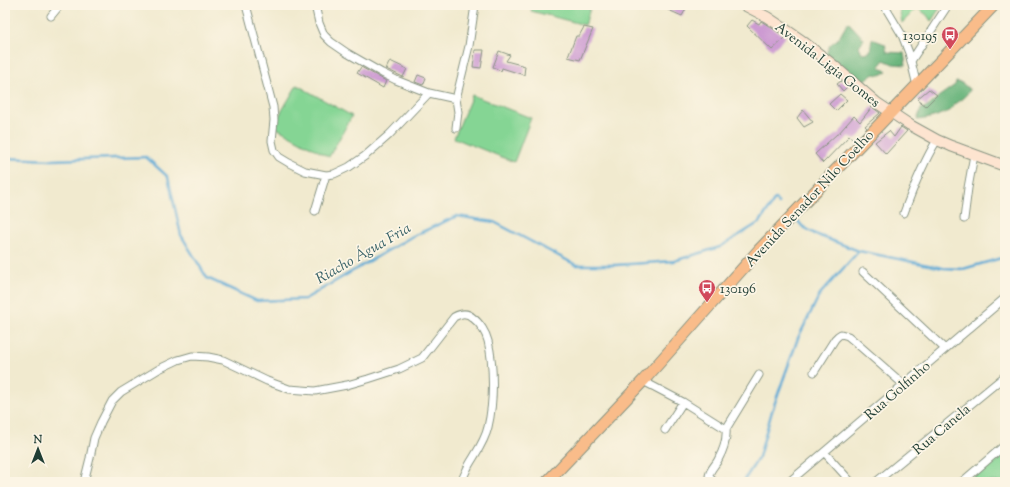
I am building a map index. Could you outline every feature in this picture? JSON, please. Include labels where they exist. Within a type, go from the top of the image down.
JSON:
[{"type":"main road","name":"Avenida Senador Nilo Coelho","points":[[547,482],[642,381],[759,250],[994,5]]},
{"type":"street","points":[[51,16],[60,5]]},
{"type":"street","points":[[246,5],[273,107],[274,120],[272,141],[274,150],[279,156],[294,166],[306,171],[326,174],[334,174],[349,167],[365,156],[389,135],[429,93]]},
{"type":"street","points":[[315,5],[324,35],[347,53],[382,74],[429,93],[456,99]]},
{"type":"street","points":[[456,128],[458,112],[456,99],[469,46],[475,5]]},
{"type":"street","name":"Avenida Ligia Gomes","points":[[744,5],[767,17],[801,40],[832,64],[877,103],[910,125],[937,140],[1005,166]]},
{"type":"street","points":[[884,5],[902,35],[911,61],[917,86]]},
{"type":"street","points":[[911,61],[948,5]]},
{"type":"street","points":[[904,213],[915,184],[937,140]]},
{"type":"street","points":[[964,219],[974,155]]},
{"type":"street","points":[[315,211],[326,174]]},
{"type":"street","points":[[863,272],[945,349]]},
{"type":"street","name":"Rua Golfinho","points":[[789,482],[1005,298]]},
{"type":"street","points":[[84,482],[94,438],[112,401],[121,392],[159,369],[178,360],[192,356],[216,358],[267,381],[289,389],[315,391],[347,385],[368,379],[399,369],[422,358],[454,317],[463,313],[471,315],[477,320],[488,340],[492,391],[491,411],[484,440],[461,482]]},
{"type":"street","points":[[814,372],[835,339],[839,335],[844,334],[903,384]]},
{"type":"street","points":[[714,482],[709,477],[709,473],[718,461],[723,449],[726,429],[759,375]]},
{"type":"street","name":"Rua Canela","points":[[876,482],[1005,376]]},
{"type":"street","points":[[642,381],[683,402],[726,429]]},
{"type":"street","points":[[665,430],[683,402]]},
{"type":"street","points":[[962,482],[1005,445]]},
{"type":"street","points":[[824,452],[851,482]]},
{"type":"green space","points":[[533,5],[591,5],[585,25],[531,11]]},
{"type":"green space","points":[[900,5],[942,5],[931,21],[927,15],[917,8],[902,23],[899,7]]},
{"type":"green space","points":[[848,22],[864,39],[859,46],[862,53],[870,52],[872,39],[885,44],[887,52],[904,53],[906,65],[893,64],[884,60],[879,66],[887,72],[880,75],[874,74],[861,82],[826,54],[830,45],[839,38]]},
{"type":"green space","points":[[956,82],[962,83],[970,90],[965,96],[950,110],[942,114],[917,120],[921,109],[929,106],[938,97],[955,85]]},
{"type":"green space","points":[[297,85],[352,116],[329,157],[273,126]]},
{"type":"green space","points":[[472,95],[531,118],[514,162],[454,138]]},
{"type":"green space","points":[[1005,449],[1005,482],[967,482]]},
{"type":"building","points":[[657,5],[688,5],[682,16]]},
{"type":"building","points":[[752,20],[759,24],[761,21],[786,37],[772,50],[747,26]]},
{"type":"building","points":[[584,27],[593,29],[580,60],[568,57],[576,36],[579,36]]},
{"type":"building","points":[[475,50],[484,50],[481,68],[473,67]]},
{"type":"building","points":[[499,51],[510,55],[506,61],[525,66],[524,75],[502,68],[501,71],[493,67]]},
{"type":"building","points":[[390,61],[407,69],[403,77],[386,69]]},
{"type":"building","points":[[361,67],[386,81],[383,88],[357,73]]},
{"type":"building","points":[[418,75],[426,78],[423,85],[415,82]]},
{"type":"building","points":[[841,81],[848,86],[843,91],[837,84]]},
{"type":"building","points":[[929,89],[937,95],[926,106],[917,99]]},
{"type":"building","points":[[840,94],[847,100],[836,111],[829,104]]},
{"type":"building","points":[[872,107],[880,113],[865,126],[867,128],[855,140],[849,136],[823,163],[815,154],[838,134],[854,116],[860,122]]},
{"type":"building","points":[[803,110],[813,122],[804,127],[797,118]]},
{"type":"building","points":[[901,127],[907,131],[886,154],[875,142],[889,131],[894,137]]},
{"type":"waterway","name":"Riacho Água Fria","points":[[5,158],[52,160],[146,157],[168,177],[181,235],[207,278],[257,301],[305,299],[411,237],[457,216],[494,222],[576,265],[616,265],[674,261],[720,247],[760,222],[775,199],[779,204]]},
{"type":"waterway","name":"Riacho Água Fria","points":[[798,221],[802,226],[815,234],[859,251],[943,268],[963,269],[1005,257]]},
{"type":"waterway","points":[[743,482],[759,457],[772,411],[798,338],[820,294],[859,251]]},
{"type":"place","name":"130195","points":[[950,50]]},
{"type":"place","name":"130196","points":[[707,303]]}]
